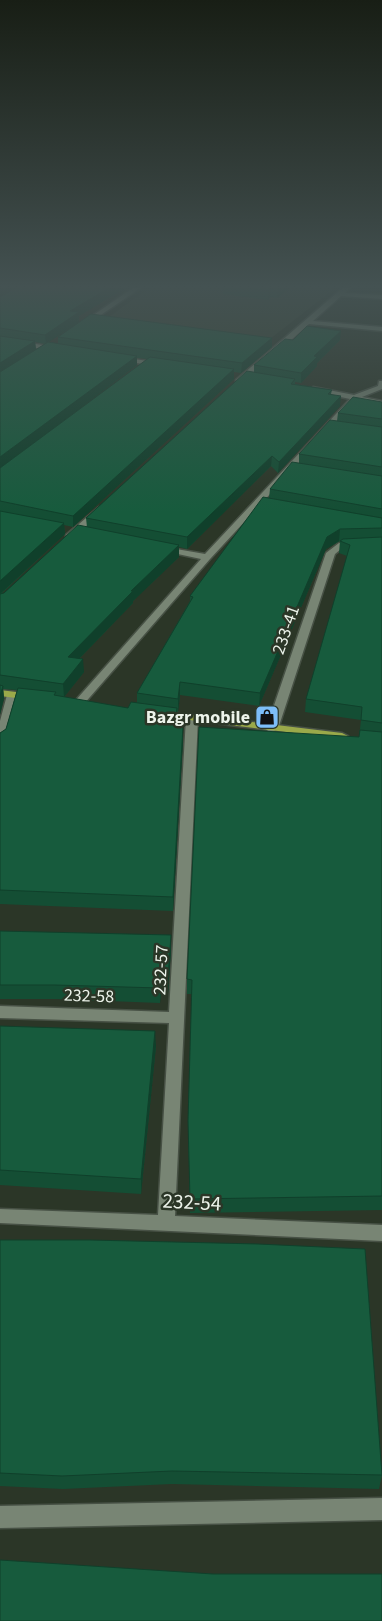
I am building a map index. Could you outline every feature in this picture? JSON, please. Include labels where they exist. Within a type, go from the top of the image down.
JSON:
[{"type":"main road","points":[[0,693],[41,698]]},
{"type":"main road","points":[[145,712],[354,738]]},
{"type":"street","points":[[133,361],[167,366]]},
{"type":"street","points":[[230,390],[249,378],[266,361]]},
{"type":"street","points":[[140,369],[148,363]]},
{"type":"street","points":[[235,376],[249,378]]},
{"type":"street","points":[[79,703],[207,557],[262,504],[357,396],[382,386]]},
{"type":"street","points":[[310,388],[357,396],[382,403]]},
{"type":"street","points":[[61,544],[104,505]]},
{"type":"street","name":"233-41","points":[[272,729],[331,553],[339,546],[382,544]]},
{"type":"street","points":[[150,546],[207,557]]},
{"type":"street","points":[[0,742],[12,695]]},
{"type":"street","name":"232-57","points":[[166,1224],[192,718]]},
{"type":"street","name":"232-58","points":[[0,1012],[178,1018]]},
{"type":"street","name":"232-54","points":[[0,1216],[382,1233]]},
{"type":"street","points":[[0,1517],[382,1509]]},
{"type":"building","points":[[18,361],[131,361],[0,457],[0,372]]},
{"type":"building","points":[[145,361],[176,361],[234,369],[73,516],[0,501],[0,468]]},
{"type":"building","points":[[225,361],[245,361],[242,363]]},
{"type":"building","points":[[259,361],[313,361],[301,373],[254,365]]},
{"type":"building","points":[[247,371],[295,379],[291,384],[332,390],[328,394],[341,396],[279,462],[272,456],[187,537],[86,518]]},
{"type":"building","points":[[353,397],[382,402],[382,419],[338,413]]},
{"type":"building","points":[[330,420],[382,427],[382,467],[299,454]]},
{"type":"building","points":[[292,462],[382,476],[382,509],[270,489]]},
{"type":"building","points":[[263,497],[382,518],[382,528],[340,529],[327,537],[260,693],[180,682],[178,699],[137,693],[193,597],[190,596]]},
{"type":"building","points":[[0,511],[64,523],[0,581]]},
{"type":"building","points":[[78,525],[179,545],[131,591],[133,591],[68,657],[83,659],[63,684],[0,675],[0,594],[4,593]]},
{"type":"building","points":[[382,537],[382,723],[361,720],[362,707],[306,699],[350,545],[340,541],[343,539]]},
{"type":"building","points":[[0,685],[3,686],[0,696]]},
{"type":"building","points":[[18,688],[56,692],[54,695],[128,708],[131,702],[177,708],[175,726],[183,726],[173,897],[0,890],[0,733],[6,729]]},
{"type":"building","points":[[199,727],[359,737],[360,730],[382,732],[382,1196],[190,1199],[188,1121],[192,980],[187,979]]},
{"type":"building","points":[[0,931],[171,935],[168,978],[161,978],[160,988],[0,985]]},
{"type":"building","points":[[0,1026],[155,1031],[141,1179],[0,1170]]},
{"type":"building","points":[[0,1240],[258,1244],[365,1249],[382,1475],[172,1471],[62,1476],[0,1473]]},
{"type":"building","points":[[0,1560],[213,1574],[382,1574],[382,1621],[0,1621]]},
{"type":"place","name":"Bazgr mobile","points":[[267,717]]}]
